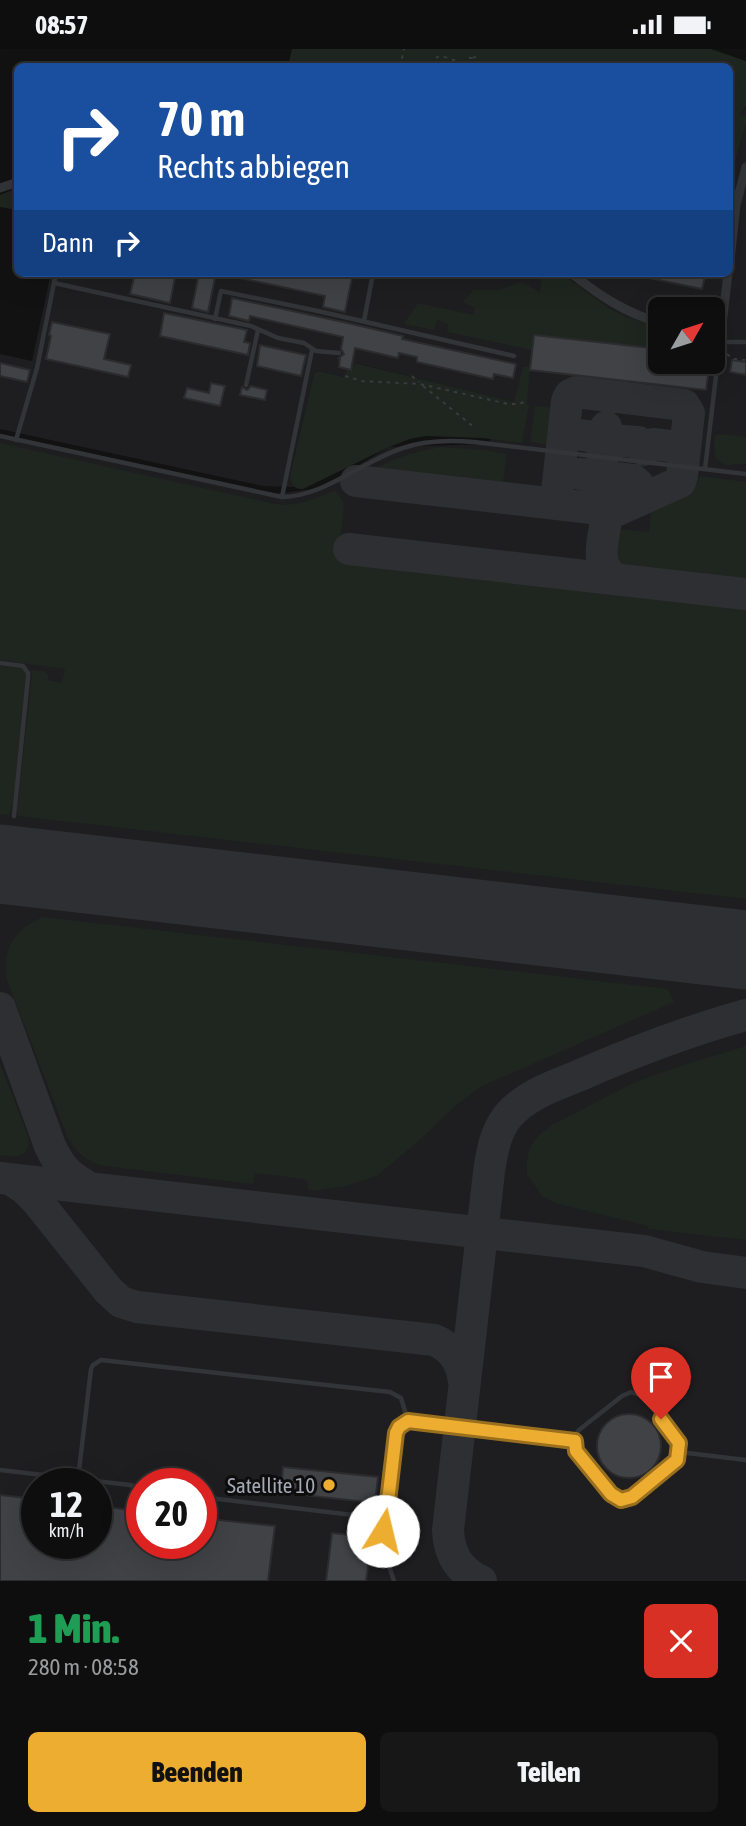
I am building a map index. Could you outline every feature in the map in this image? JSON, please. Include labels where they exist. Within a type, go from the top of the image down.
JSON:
[{"type":"street","points":[[733,232],[736,205],[746,167]]},
{"type":"street","points":[[576,277],[615,305],[648,319]]},
{"type":"street","points":[[724,297],[727,277]]},
{"type":"lane","points":[[16,440],[37,368],[55,277]]},
{"type":"lane","points":[[364,321],[372,277]]},
{"type":"lane","points":[[54,283],[251,326],[278,338],[304,344],[312,350],[339,352]]},
{"type":"lane","points":[[215,319],[221,291],[514,356]]},
{"type":"lane","points":[[246,385],[258,330]]},
{"type":"lane","points":[[725,341],[746,342]]},
{"type":"lane","points":[[282,497],[312,350]]},
{"type":"lane","points":[[705,470],[716,375]]},
{"type":"lane","points":[[0,436],[282,497],[310,493],[391,452],[433,441],[474,442],[746,474]]},
{"type":"lane","points":[[0,663],[23,666],[29,678],[15,816]]},
{"type":"lane","points":[[79,1468],[91,1369],[101,1360],[390,1392],[401,1398],[408,1421]]},
{"type":"lane","points":[[631,1392],[644,1398],[678,1440],[679,1452],[675,1464],[632,1497],[621,1500],[611,1494],[576,1451],[576,1433],[622,1396],[631,1392]]},
{"type":"lane","points":[[394,1581],[387,1560],[382,1522],[387,1510],[396,1433],[399,1427],[408,1421],[575,1441]]},
{"type":"lane","points":[[679,1452],[746,1460]]},
{"type":"lane","points":[[0,1470],[21,1472]]},
{"type":"lane","points":[[217,1499],[374,1516],[382,1522]]},
{"type":"path","points":[[472,63],[473,58],[480,54]]},
{"type":"path","points":[[436,63],[440,56],[460,63]]},
{"type":"path","points":[[725,354],[733,359],[745,360]]},
{"type":"path","points":[[345,376],[362,381],[420,383],[508,404],[528,401]]},
{"type":"path","points":[[412,376],[475,428]]},
{"type":"shaded area","points":[[292,49],[711,49],[746,61],[746,106],[740,114],[746,117],[746,123],[733,169],[733,63],[289,63]]},
{"type":"shaded area","points":[[746,106],[746,1581],[0,1581],[0,436],[266,495],[320,488],[389,447],[488,444],[511,402],[356,363],[345,377],[319,371],[314,373],[290,475],[294,487],[263,486],[0,429],[0,354],[32,361],[50,277],[733,277],[733,127]]},
{"type":"shaded area","points":[[14,189],[14,209],[0,207],[0,195]]},
{"type":"shaded area","points":[[542,277],[566,277],[610,309],[648,325],[648,348],[535,335],[532,350],[447,332],[448,324],[437,320],[434,330],[404,324],[418,303],[473,315],[475,308],[463,302],[473,290],[499,290],[521,282],[540,292]]},
{"type":"shaded area","points":[[355,363],[514,402],[523,367],[530,367],[529,405],[522,443],[426,436],[410,439],[303,489],[297,488],[292,484],[290,475],[314,373],[319,371],[345,377],[347,369],[351,370]]},
{"type":"shaded area","points":[[535,406],[557,408],[552,446],[530,442]]},
{"type":"shaded area","points":[[720,434],[746,437],[746,464],[726,465],[716,459],[715,436]]},
{"type":"shaded area","points":[[0,443],[275,504],[298,503],[335,490],[344,503],[339,554],[746,601],[746,899],[18,816],[32,674],[29,670],[44,671],[49,676],[48,680],[62,683],[65,669],[0,660]]},
{"type":"shaded area","points":[[443,447],[507,454],[502,489],[484,487],[482,493],[358,477],[399,458]]},
{"type":"shaded area","points":[[700,476],[746,482],[746,590],[620,575],[615,572],[609,563],[608,553],[611,537],[616,529],[649,532],[652,503],[689,487],[694,488]]},
{"type":"shaded area","points":[[0,666],[23,668],[27,677],[13,802],[9,815],[0,814]]},
{"type":"shaded area","points":[[43,917],[668,989],[674,1002],[480,1087],[378,1175],[342,1187],[308,1190],[308,1183],[304,1179],[255,1173],[253,1184],[104,1166],[83,1156],[68,1138],[7,980],[6,959],[12,941],[24,928]]},
{"type":"shaded area","points":[[746,1046],[746,1240],[648,1229],[648,1226],[555,1203],[542,1196],[527,1174],[530,1147],[537,1137],[552,1125],[633,1083]]},
{"type":"shaded area","points":[[0,1064],[28,1136],[27,1149],[22,1155],[0,1155]]},
{"type":"building","points":[[134,277],[175,277],[170,303],[130,294]]},
{"type":"building","points":[[198,277],[215,277],[208,312],[192,308]]},
{"type":"building","points":[[235,277],[352,277],[345,312],[323,307],[325,296]]},
{"type":"building","points":[[644,277],[705,277],[702,289]]},
{"type":"building","points":[[232,298],[516,364],[513,378],[494,374],[493,379],[417,362],[417,357],[399,353],[398,358],[355,348],[351,370],[339,367],[339,358],[344,354],[341,349],[343,337],[250,316],[249,321],[229,316]]},
{"type":"building","points":[[164,313],[247,330],[244,342],[250,343],[248,355],[160,336]]},
{"type":"building","points":[[52,322],[110,334],[104,359],[131,365],[128,377],[46,359]]},
{"type":"building","points":[[534,335],[648,348],[648,375],[708,375],[706,390],[530,370]]},
{"type":"building","points":[[260,345],[306,355],[301,376],[257,366]]},
{"type":"building","points":[[732,360],[746,362],[746,375],[730,372]]},
{"type":"building","points":[[0,363],[30,370],[27,382],[0,376]]},
{"type":"building","points":[[211,383],[225,386],[220,406],[184,398],[187,388],[209,393]]},
{"type":"building","points":[[251,386],[267,390],[265,400],[240,395],[242,387],[247,390]]},
{"type":"building","points":[[629,1414],[641,1416],[652,1423],[659,1434],[659,1458],[652,1469],[641,1476],[629,1478],[617,1476],[606,1469],[599,1458],[597,1446],[599,1434],[606,1423],[617,1416]]},
{"type":"building","name":"Satellite 10","points":[[283,1467],[378,1477],[375,1503],[277,1492],[277,1495],[264,1493],[266,1476],[282,1478]]},
{"type":"building","points":[[0,1495],[21,1497],[21,1559],[112,1559],[112,1508],[126,1509],[126,1559],[217,1559],[217,1520],[275,1526],[268,1581],[0,1581]]},
{"type":"building","points":[[332,1533],[372,1537],[366,1581],[326,1581]]},
{"type":"taxiway","points":[[564,504],[559,500],[557,492],[567,401],[570,395],[576,392],[684,405],[689,413],[680,482],[609,514],[606,520]]},
{"type":"taxiway","points":[[600,509],[597,504],[606,427]]},
{"type":"taxiway","points":[[563,440],[571,434],[594,438],[603,447],[612,440],[638,442],[644,450],[653,444],[678,447],[684,455]]},
{"type":"taxiway","points":[[580,474],[633,480],[640,489]]},
{"type":"taxiway","points":[[356,481],[600,509],[606,520],[602,561],[609,574],[616,579]]},
{"type":"taxiway","points":[[349,549],[746,594]]},
{"type":"taxiway","points":[[0,885],[31,867]]},
{"type":"taxiway","points":[[0,1008],[50,1146],[66,1171],[90,1188]]},
{"type":"taxiway","points":[[481,1581],[457,1561],[450,1547],[448,1530],[489,1172],[497,1135],[508,1116],[531,1097],[661,1042],[746,1015]]},
{"type":"taxiway","points":[[0,1178],[644,1251],[702,1267],[746,1273]]},
{"type":"taxiway","points":[[10,1179],[37,1201],[108,1290],[121,1302],[137,1307],[434,1340],[455,1356],[464,1382]]},
{"type":"runway","points":[[0,864],[746,950]]},
{"type":"place","name":"Satellite 10","points":[[329,1485]]},
{"type":"route","points":[[383,1531],[382,1522],[387,1510],[396,1433],[403,1423],[414,1421],[575,1441],[576,1451],[611,1494],[617,1499],[626,1500],[677,1460],[679,1443],[661,1419]]}]
